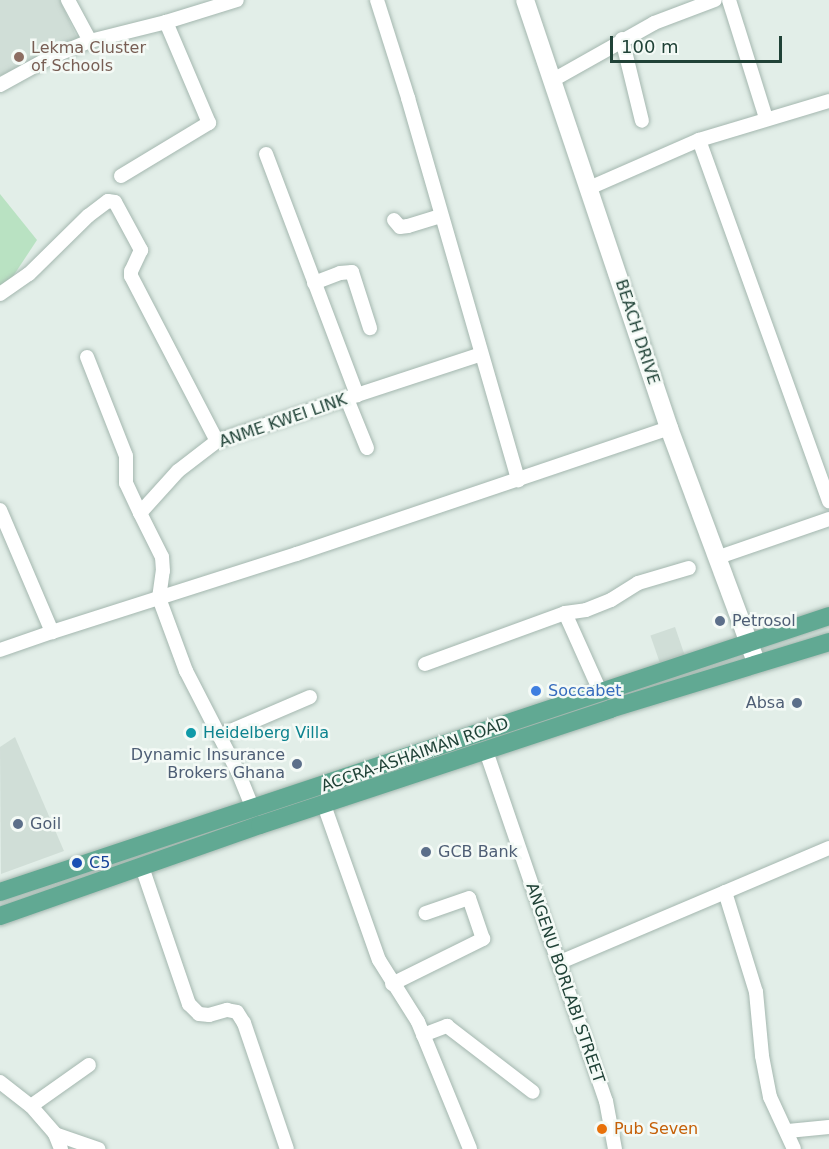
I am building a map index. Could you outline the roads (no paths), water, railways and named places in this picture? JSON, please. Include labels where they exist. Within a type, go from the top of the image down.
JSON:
[{"type":"main road","name":"ACCRA-ASHAIMAN ROAD","points":[[0,892],[829,616]]},
{"type":"main road","name":"ACCRA-ASHAIMAN ROAD","points":[[0,916],[486,751],[756,662],[829,642]]},
{"type":"street","points":[[68,0],[90,41]]},
{"type":"street","points":[[0,85],[51,57],[90,41],[166,22],[237,0]]},
{"type":"street","points":[[377,0],[518,480]]},
{"type":"street","name":"BEACH DRIVE","points":[[525,0],[669,428],[756,662]]},
{"type":"street","points":[[553,80],[654,23],[715,0]]},
{"type":"street","points":[[729,0],[766,118]]},
{"type":"street","points":[[121,176],[208,123],[166,22]]},
{"type":"street","points":[[622,39],[642,121]]},
{"type":"street","points":[[590,188],[699,140],[766,118],[829,101]]},
{"type":"street","points":[[699,140],[829,501]]},
{"type":"street","points":[[266,154],[314,284],[367,448]]},
{"type":"street","points":[[0,294],[29,274],[88,216],[108,201],[115,202],[141,250],[131,276],[217,441]]},
{"type":"street","points":[[394,220],[400,226],[408,226],[441,216]]},
{"type":"street","points":[[314,284],[340,273],[352,272],[370,328]]},
{"type":"street","name":"ANME KWEI LINK","points":[[140,513],[178,471],[217,441],[481,354]]},
{"type":"street","points":[[87,357],[126,456],[126,483],[162,557],[159,598],[186,671],[253,809]]},
{"type":"street","points":[[0,650],[669,428]]},
{"type":"street","points":[[0,510],[52,632]]},
{"type":"street","points":[[716,558],[829,519]]},
{"type":"street","points":[[425,664],[565,613],[586,610],[611,600],[638,583],[689,568]]},
{"type":"street","points":[[565,613],[601,693]]},
{"type":"street","points":[[219,736],[310,698]]},
{"type":"street","name":"ANGENU BORLABI STREET","points":[[486,751],[606,1101],[615,1149]]},
{"type":"street","points":[[324,805],[380,960],[423,1035],[470,1149]]},
{"type":"street","points":[[558,963],[829,848]]},
{"type":"street","points":[[142,867],[189,1004],[199,1014],[237,1012],[244,1023],[287,1149]]},
{"type":"street","points":[[725,892],[756,992],[762,1056],[770,1098],[788,1131],[794,1149]]},
{"type":"street","points":[[392,984],[483,939],[469,898],[426,913]]},
{"type":"street","points":[[423,1035],[447,1026],[533,1092]]},
{"type":"street","points":[[31,1106],[88,1065]]},
{"type":"street","points":[[0,1082],[31,1106],[55,1134],[61,1149]]},
{"type":"street","points":[[788,1131],[829,1127]]},
{"type":"street","points":[[55,1134],[98,1149]]},
{"type":"place","name":"Lekma Cluster of Schools","points":[[19,57]]},
{"type":"place","name":"Petrosol","points":[[720,621]]},
{"type":"place","name":"Soccabet","points":[[536,691]]},
{"type":"place","name":"Absa","points":[[797,703]]},
{"type":"place","name":"Heidelberg Villa","points":[[191,733]]},
{"type":"place","name":"Dynamic Insurance Brokers Ghana","points":[[297,764]]},
{"type":"place","name":"Goil","points":[[18,824]]},
{"type":"place","name":"GCB Bank","points":[[426,852]]},
{"type":"place","name":"C5","points":[[77,863]]},
{"type":"place","name":"Pub Seven","points":[[602,1129]]}]
